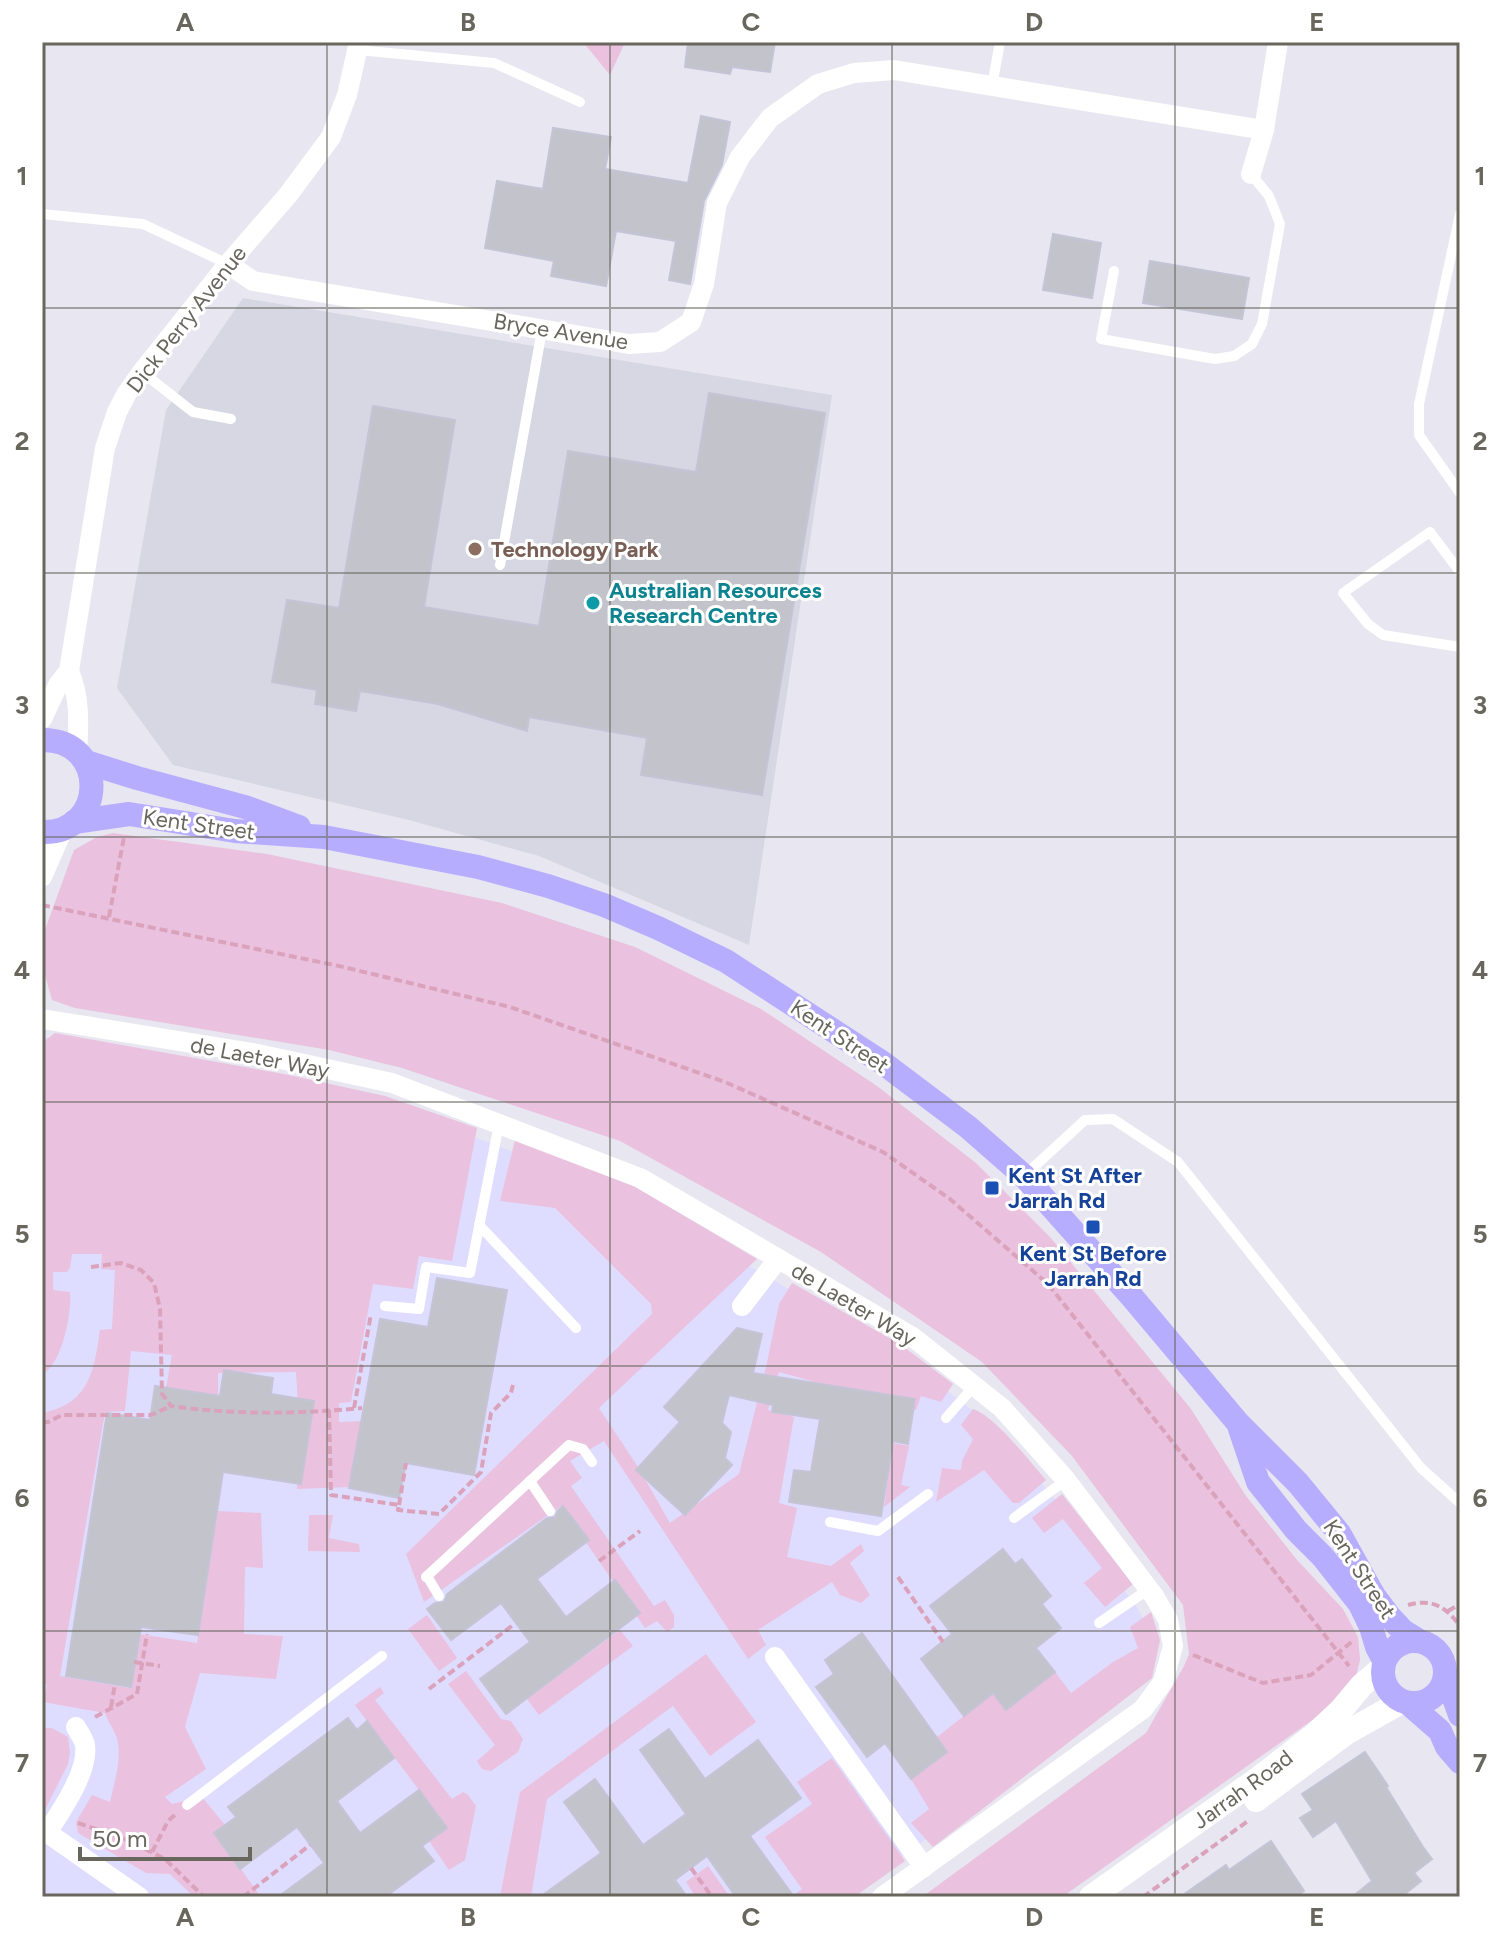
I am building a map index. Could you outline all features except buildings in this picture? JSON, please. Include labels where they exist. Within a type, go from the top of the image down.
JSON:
[{"type":"main road","name":"Kent Street","points":[[42,740],[57,741],[81,757],[137,778],[245,807],[324,837]]},
{"type":"main road","points":[[60,828],[84,813],[91,794],[91,774],[81,757]]},
{"type":"main road","name":"Kent Street","points":[[60,828],[129,814],[235,831],[324,837],[478,867],[604,905],[726,961],[883,1063],[968,1127],[1024,1176],[1238,1423],[1298,1483],[1339,1533],[1368,1587],[1389,1616],[1403,1631],[1419,1641]]},
{"type":"main road","name":"Kent Street","points":[[1238,1423],[1258,1482],[1360,1604],[1384,1663]]},
{"type":"main road","points":[[1460,1715],[1441,1655],[1427,1643],[1419,1641],[1408,1641],[1391,1650],[1384,1663],[1383,1679],[1388,1690],[1440,1731],[1447,1747],[1460,1762]]},
{"type":"main road","points":[[1406,1702],[1421,1702],[1433,1697],[1442,1686],[1445,1673]]},
{"type":"street","points":[[1251,174],[1264,130],[1278,42]]},
{"type":"street","name":"Dick Perry Avenue","points":[[42,719],[58,685],[69,671],[105,448],[117,412],[142,372],[288,195],[331,137],[347,95],[358,46]]},
{"type":"street","name":"Bryce Avenue","points":[[228,264],[253,281],[629,344],[660,342],[691,322],[704,284],[717,203],[740,157],[770,118],[818,84],[854,73],[894,70],[1264,130]]},
{"type":"street","name":"Dick Perry Avenue","points":[[69,671],[76,687],[81,757]]},
{"type":"street","points":[[42,877],[60,828]]},
{"type":"street","name":"de Laeter Way","points":[[42,1019],[253,1053],[392,1083],[640,1178],[914,1338],[1002,1408],[1066,1480],[1149,1589],[1168,1620],[1173,1646]]},
{"type":"street","points":[[742,1306],[778,1259]]},
{"type":"street","points":[[882,1897],[1143,1709],[1163,1682],[1173,1646]]},
{"type":"street","points":[[775,1657],[924,1867]]},
{"type":"street","name":"Jarrah Road","points":[[1091,1897],[1313,1736],[1384,1663]]},
{"type":"street","name":"Jarrah Road","points":[[1119,1897],[1346,1733],[1406,1702]]},
{"type":"street","points":[[76,1727],[85,1744],[83,1766],[66,1803],[45,1831],[139,1897]]},
{"type":"lane","points":[[992,86],[1000,42]]},
{"type":"lane","points":[[358,46],[494,63],[580,102]]},
{"type":"lane","points":[[1114,271],[1101,339],[1215,359],[1234,356],[1252,344],[1262,324],[1280,224],[1269,196],[1251,174]]},
{"type":"lane","points":[[42,214],[143,224],[228,264]]},
{"type":"lane","points":[[1460,214],[1419,404],[1419,435],[1460,493]]},
{"type":"lane","points":[[500,565],[542,330]]},
{"type":"lane","points":[[142,372],[193,412],[231,419]]},
{"type":"lane","points":[[1460,572],[1430,532],[1343,593],[1368,624],[1383,635],[1460,647]]},
{"type":"lane","points":[[1024,1176],[1085,1120],[1113,1119],[1178,1162],[1421,1468],[1460,1503]]},
{"type":"lane","points":[[385,1306],[419,1309],[426,1267],[470,1273],[499,1124]]},
{"type":"lane","points":[[479,1225],[576,1328]]},
{"type":"lane","points":[[946,1418],[974,1386]]},
{"type":"lane","points":[[439,1596],[426,1577],[569,1445],[583,1449],[592,1462]]},
{"type":"lane","points":[[1014,1518],[1066,1480]]},
{"type":"lane","points":[[530,1481],[550,1511]]},
{"type":"lane","points":[[830,1522],[878,1531],[928,1494]]},
{"type":"lane","points":[[1099,1623],[1149,1589]]},
{"type":"lane","points":[[187,1805],[382,1656]]},
{"type":"path","points":[[109,917],[129,814]]},
{"type":"path","points":[[42,905],[339,966],[510,1007],[725,1082],[883,1152],[950,1199],[1048,1284],[1338,1654],[1311,1675],[1263,1683],[1173,1646]]},
{"type":"path","points":[[91,1267],[121,1263],[141,1270],[154,1283],[160,1309],[162,1394],[171,1406]]},
{"type":"path","points":[[353,1409],[373,1304],[385,1306]]},
{"type":"path","points":[[365,1348],[375,1350]]},
{"type":"path","points":[[406,1463],[398,1510],[439,1514],[481,1472],[491,1413],[511,1393],[513,1385]]},
{"type":"path","points":[[42,1422],[62,1415],[151,1415],[171,1406],[213,1412],[267,1414],[362,1408]]},
{"type":"path","points":[[329,1410],[331,1495],[399,1505]]},
{"type":"path","points":[[599,1561],[640,1531]]},
{"type":"path","points":[[898,1577],[943,1642]]},
{"type":"path","points":[[1460,1604],[1448,1611],[1460,1626]]},
{"type":"path","points":[[429,1689],[513,1625]]},
{"type":"path","points":[[76,1727],[137,1694],[147,1634]]},
{"type":"path","points":[[134,1662],[160,1666]]},
{"type":"path","points":[[111,1707],[115,1684]]},
{"type":"path","points":[[152,1852],[168,1821],[187,1805]]},
{"type":"path","points":[[76,1822],[123,1838],[165,1859],[201,1897]]},
{"type":"path","points":[[243,1897],[310,1845]]},
{"type":"path","points":[[691,1868],[712,1897]]},
{"type":"shaded area","points":[[583,42],[625,42],[610,75]]},
{"type":"shaded area","name":"Technology Park","points":[[243,298],[832,395],[749,945],[539,856],[409,820],[173,765],[117,688],[166,410]]},
{"type":"shaded area","points":[[113,833],[267,854],[502,903],[635,947],[761,1009],[877,1086],[976,1163],[1050,1237],[1191,1409],[1246,1496],[1297,1560],[1343,1609],[1358,1637],[1360,1660],[1352,1692],[1062,1897],[922,1897],[1146,1733],[1189,1654],[1183,1605],[1072,1456],[982,1362],[821,1252],[620,1141],[402,1068],[329,1050],[75,1008],[52,1000],[42,964],[42,938],[74,850],[97,837]]},
{"type":"shaded area","points":[[55,1033],[284,1074],[385,1096],[477,1128],[452,1261],[419,1256],[413,1289],[373,1284],[351,1402],[339,1403],[339,1422],[364,1421],[351,1487],[297,1489],[299,1422],[296,1372],[218,1373],[218,1396],[166,1388],[172,1355],[131,1351],[125,1411],[105,1412],[60,1676],[129,1688],[139,1634],[197,1643],[218,1511],[261,1513],[263,1568],[245,1567],[244,1634],[283,1636],[276,1679],[200,1673],[185,1727],[206,1769],[165,1797],[172,1804],[202,1797],[225,1825],[215,1833],[261,1897],[194,1897],[170,1874],[146,1873],[78,1833],[76,1822],[92,1795],[110,1802],[118,1765],[117,1739],[105,1713],[43,1702],[47,1685],[42,1684],[42,1413],[70,1402],[86,1384],[95,1359],[100,1330],[112,1329],[115,1270],[101,1269],[102,1254],[72,1254],[67,1272],[53,1272],[53,1290],[70,1292],[69,1312],[60,1350],[49,1369],[42,1374],[42,1043]]},
{"type":"shaded area","points":[[42,1037],[249,1074],[386,1103],[631,1197],[902,1355],[988,1423],[1050,1493],[1137,1607],[1148,1628],[1128,1694],[846,1897],[42,1897]]},
{"type":"shaded area","points":[[515,1140],[627,1182],[757,1259],[599,1408],[670,1523],[739,1474],[779,1304],[792,1283],[900,1344],[953,1384],[941,1402],[921,1396],[916,1410],[779,1372],[768,1410],[794,1417],[779,1503],[797,1508],[787,1557],[831,1566],[861,1544],[864,1551],[850,1563],[870,1595],[861,1603],[840,1595],[832,1582],[758,1630],[766,1645],[748,1659],[604,1441],[570,1461],[582,1478],[571,1486],[654,1606],[665,1600],[674,1615],[674,1627],[667,1632],[657,1621],[645,1628],[561,1506],[424,1602],[406,1554],[652,1314],[651,1304],[555,1208],[500,1201]]},
{"type":"shaded area","points":[[973,1409],[1002,1430],[1046,1480],[1019,1503],[1013,1503],[984,1470],[936,1502],[942,1468],[961,1470],[973,1439],[961,1425]]},
{"type":"shaded area","points":[[893,1443],[909,1446],[901,1485],[910,1487],[884,1507]]},
{"type":"shaded area","points":[[1062,1494],[1133,1584],[1105,1607],[1084,1583],[1102,1568],[1063,1519],[1044,1533],[1032,1518]]},
{"type":"shaded area","points":[[309,1515],[333,1515],[329,1538],[359,1544],[360,1552],[308,1551]]},
{"type":"shaded area","points":[[1151,1612],[1160,1640],[1152,1678],[933,1847],[911,1823],[929,1809],[911,1779],[947,1752],[937,1737],[993,1693],[1006,1710],[1055,1672],[1071,1693],[1138,1648],[1130,1627]]},
{"type":"shaded area","points":[[427,1615],[457,1658],[439,1671],[408,1629]]},
{"type":"shaded area","points":[[620,1630],[633,1646],[539,1715],[527,1699]]},
{"type":"shaded area","points":[[706,1654],[756,1722],[710,1756],[673,1706],[547,1799],[531,1897],[500,1897],[520,1792]]},
{"type":"shaded area","points":[[466,1671],[501,1719],[511,1721],[523,1739],[518,1752],[491,1771],[482,1769],[477,1761],[495,1745],[448,1684]]},
{"type":"shaded area","points":[[380,1687],[384,1693],[375,1700],[452,1799],[463,1792],[476,1806],[465,1860],[449,1870],[429,1841],[447,1827],[355,1705]]},
{"type":"shaded area","points":[[42,1728],[52,1728],[68,1737],[70,1752],[68,1764],[44,1812],[42,1811]]},
{"type":"shaded area","points":[[832,1758],[905,1861],[854,1897],[792,1897],[802,1889],[765,1837],[812,1804],[797,1782]]},
{"type":"shaded area","points":[[708,1866],[730,1897],[696,1897],[686,1882]]},
{"type":"place","name":"Technology Park","points":[[475,549]]},
{"type":"place","name":"Australian Resources Research Centre","points":[[593,603]]},
{"type":"place","name":"Kent St After Jarrah Rd","points":[[992,1188]]},
{"type":"place","name":"Kent St Before Jarrah Rd","points":[[1093,1227]]}]
